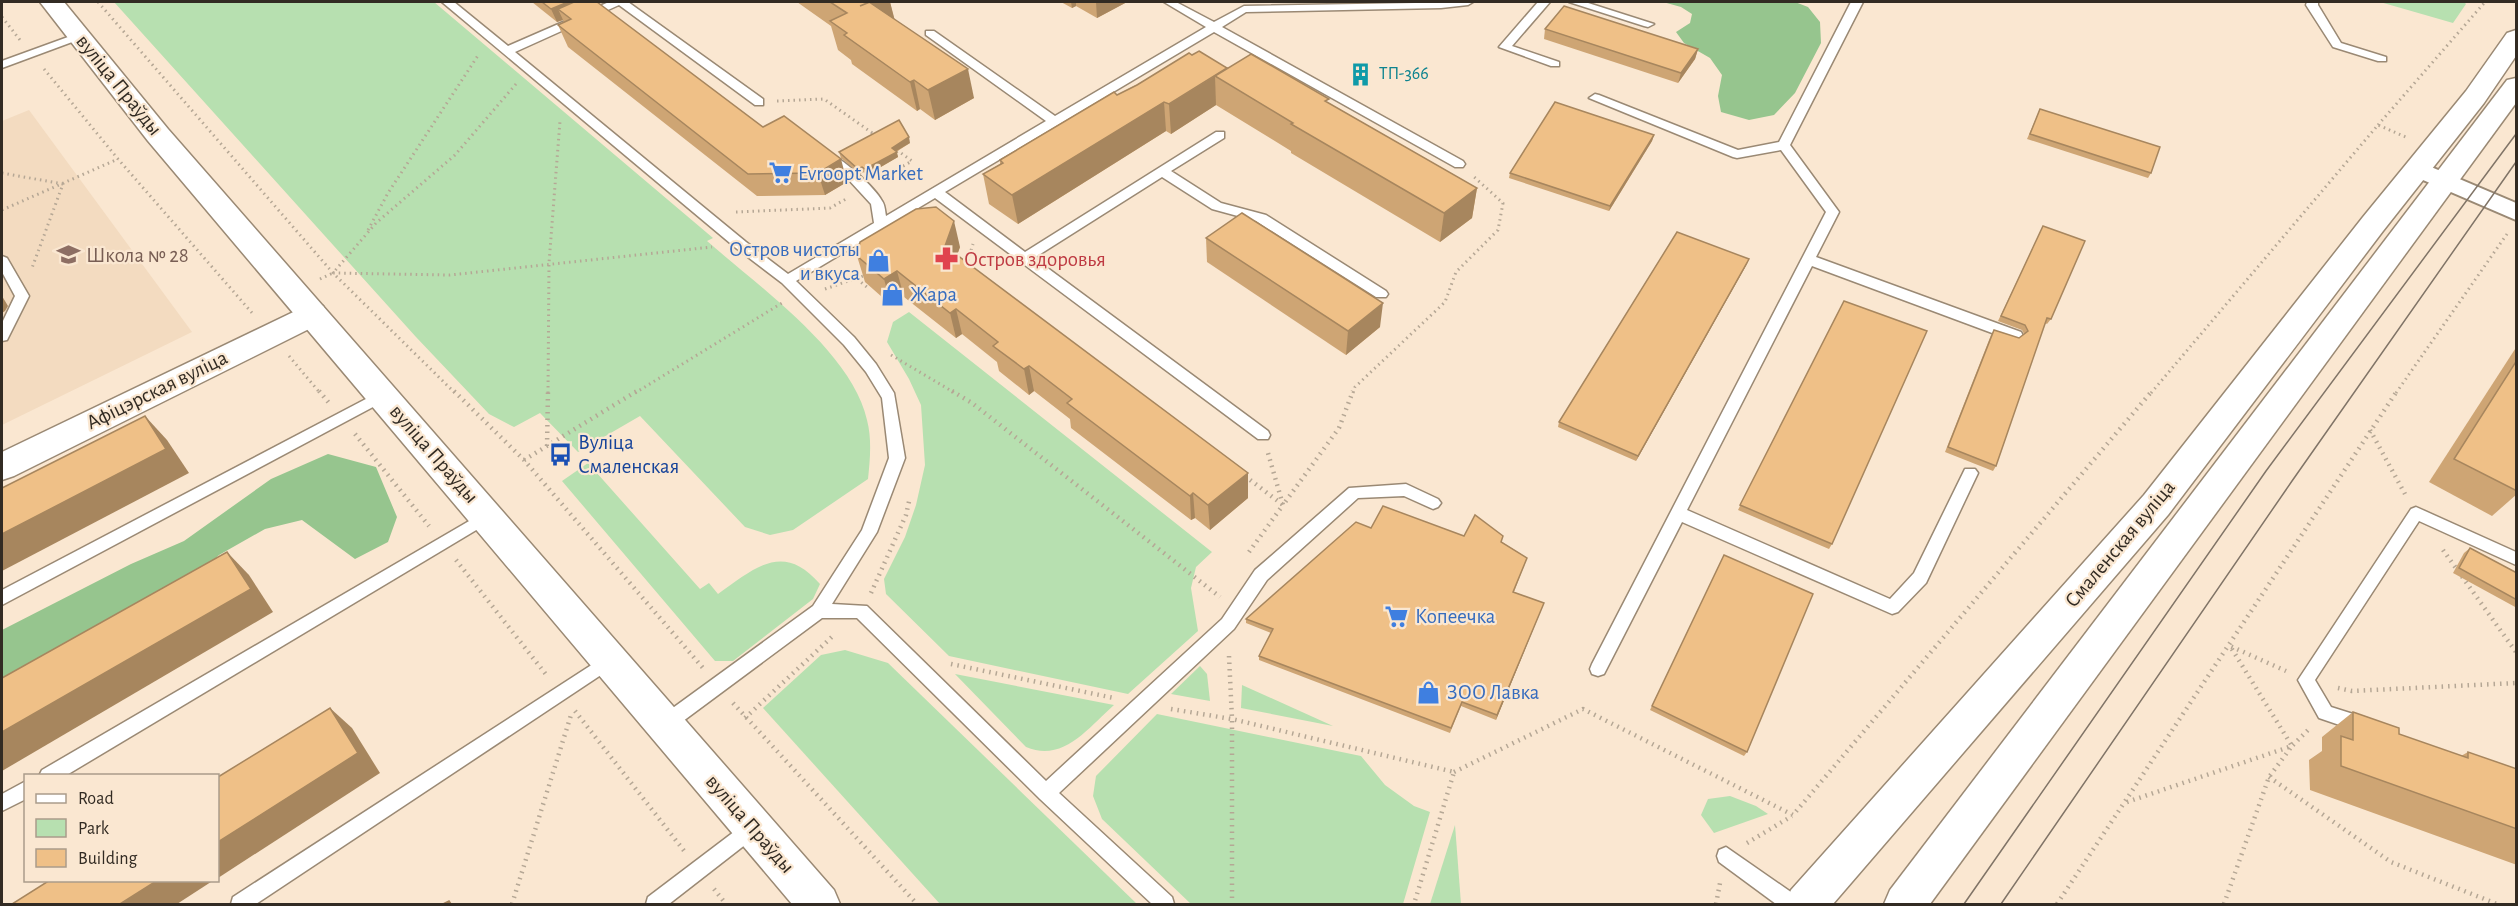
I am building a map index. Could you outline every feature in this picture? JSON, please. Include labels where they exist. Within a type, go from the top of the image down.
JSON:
[{"type":"main road","name":"вуліца Праўды","points":[[52,2],[158,135],[488,516],[819,904]]},
{"type":"main road","name":"Смаленская вуліца","points":[[1806,904],[2156,505],[2424,163],[2517,39]]},
{"type":"main road","name":"Смаленская вуліца","points":[[1905,904],[2424,163],[2517,86]]},
{"type":"main road","name":"Афіцэрская вуліца","points":[[2,467],[312,314]]},
{"type":"street","points":[[2424,163],[2512,222]]},
{"type":"lane","points":[[448,2],[741,245],[787,280],[849,342],[871,368],[889,397],[897,458],[869,532],[819,611],[665,724]]},
{"type":"lane","points":[[507,51],[617,2]]},
{"type":"lane","points":[[622,2],[759,102]]},
{"type":"lane","points":[[1169,2],[1460,164]]},
{"type":"lane","points":[[787,280],[1244,9],[1441,5],[1468,2]]},
{"type":"lane","points":[[1544,2],[1505,47],[1555,64]]},
{"type":"lane","points":[[1575,2],[1648,24]]},
{"type":"lane","points":[[1784,144],[1857,2]]},
{"type":"lane","points":[[2313,2],[2312,5],[2337,45],[2382,59]]},
{"type":"lane","points":[[930,33],[1056,122]]},
{"type":"lane","points":[[2,65],[79,36]]},
{"type":"lane","points":[[1595,98],[1737,154],[1784,144]]},
{"type":"lane","points":[[1025,258],[1220,135]]},
{"type":"lane","points":[[1598,669],[1833,212],[1784,144]]},
{"type":"lane","points":[[819,149],[852,176],[877,203],[881,225]]},
{"type":"lane","points":[[1163,172],[1217,206],[1262,218],[1380,294]]},
{"type":"lane","points":[[937,193],[1263,435]]},
{"type":"lane","points":[[1808,258],[2016,336]]},
{"type":"lane","points":[[2,261],[22,296],[2,336]]},
{"type":"lane","points":[[2,597],[383,395]]},
{"type":"lane","points":[[1678,513],[1892,607],[1920,578],[1970,473]]},
{"type":"lane","points":[[1046,793],[1228,624],[1261,575],[1354,492],[1406,490],[1433,503]]},
{"type":"lane","points":[[2381,731],[2325,712],[2306,680],[2416,513],[2517,559]]},
{"type":"lane","points":[[51,774],[488,516]]},
{"type":"lane","points":[[819,611],[861,611],[1046,793],[1165,904]]},
{"type":"lane","points":[[240,904],[610,660]]},
{"type":"lane","points":[[2,803],[24,790]]},
{"type":"lane","points":[[655,904],[753,828]]},
{"type":"lane","points":[[1726,856],[1791,904]]},
{"type":"path","points":[[98,2],[333,273],[524,460],[745,718],[917,904]]},
{"type":"path","points":[[946,663],[1141,704],[1232,719],[1454,772],[1583,709],[1793,815],[2245,279],[2485,2]]},
{"type":"path","points":[[2,17],[24,45]]},
{"type":"path","points":[[363,238],[388,193],[490,37]]},
{"type":"path","points":[[39,63],[118,159],[254,315],[268,335],[280,345],[342,417],[560,693]]},
{"type":"path","points":[[333,273],[376,223],[455,155],[529,70]]},
{"type":"path","points":[[546,447],[549,263],[562,97]]},
{"type":"path","points":[[2378,125],[2424,163]]},
{"type":"path","points":[[2,210],[118,159]]},
{"type":"path","points":[[1248,553],[1339,428],[1355,387],[1445,302],[1456,272],[1498,230],[1503,203],[1460,164]]},
{"type":"path","points":[[2,173],[63,184]]},
{"type":"path","points":[[22,296],[63,184]]},
{"type":"path","points":[[729,213],[738,220]]},
{"type":"path","points":[[2057,904],[2230,646],[2370,430],[2512,222]]},
{"type":"path","points":[[974,241],[966,266],[976,273]]},
{"type":"path","points":[[333,273],[450,275],[741,245]]},
{"type":"path","points":[[801,272],[833,298]]},
{"type":"path","points":[[524,460],[798,293],[825,290],[866,275]]},
{"type":"path","points":[[857,279],[868,288],[870,287]]},
{"type":"path","points":[[888,360],[882,350],[972,403],[1227,602],[1232,719],[1232,904]]},
{"type":"path","points":[[1263,435],[1283,505]]},
{"type":"path","points":[[1236,470],[1283,505]]},
{"type":"path","points":[[745,718],[861,611],[906,515],[911,492]]},
{"type":"path","points":[[872,591],[880,599]]},
{"type":"path","points":[[2230,646],[2306,680],[2352,691],[2517,683]]},
{"type":"path","points":[[2230,646],[2292,746]]},
{"type":"path","points":[[512,904],[573,709],[726,904]]},
{"type":"path","points":[[2224,904],[2269,777],[2292,746],[2325,712]]},
{"type":"path","points":[[2126,802],[2292,746]]},
{"type":"path","points":[[1414,904],[1454,772]]},
{"type":"path","points":[[2269,777],[2391,862],[2496,904]]},
{"type":"shaded area","name":"Школа № 28","points":[[29,110],[192,332],[2,425],[2,121]]},
{"type":"green space","points":[[114,2],[434,2],[713,238],[707,241],[776,299],[823,345],[843,370],[858,395],[867,420],[870,442],[868,479],[793,530],[770,535],[745,527],[640,416],[578,452],[540,413],[514,427],[489,414],[416,337]]},
{"type":"green space","points":[[1663,2],[1795,2],[1808,7],[1820,22],[1821,43],[1795,93],[1774,115],[1749,120],[1721,112],[1718,96],[1722,75],[1710,58],[1684,43],[1676,32],[1690,23],[1692,14],[1681,7]]},
{"type":"green space","points":[[2380,2],[2464,2],[2466,4],[2453,23]]},
{"type":"green space","points":[[909,312],[1212,552],[1196,567],[1191,588],[1198,631],[1128,694],[949,656],[886,594],[884,579],[905,537],[916,505],[925,465],[921,405],[887,342],[893,322]]},
{"type":"green space","points":[[328,454],[376,467],[397,517],[388,542],[355,559],[302,520],[265,529],[219,555],[181,592],[2,696],[2,630],[131,564],[184,541],[271,479]]},
{"type":"green space","points":[[588,463],[700,589],[709,583],[718,594],[757,568],[781,561],[794,564],[807,571],[820,584],[813,599],[733,661],[715,661],[562,481]]},
{"type":"green space","points":[[845,650],[888,663],[1137,904],[940,904],[763,708],[821,655]]},
{"type":"green space","points":[[1200,666],[1207,674],[1210,701],[1171,694]]},
{"type":"green space","points":[[955,674],[1114,705],[1074,741],[1063,747],[1039,751],[1026,747]]},
{"type":"green space","points":[[1242,685],[1333,726],[1241,708]]},
{"type":"green space","points":[[1157,714],[1361,756],[1385,785],[1414,806],[1430,812],[1403,904],[1191,904],[1102,819],[1093,796],[1096,776]]},
{"type":"green space","points":[[1730,796],[1756,806],[1768,814],[1714,833],[1701,815],[1708,799]]},
{"type":"green space","points":[[1455,825],[1461,904],[1430,904]]},
{"type":"building","points":[[542,2],[568,2],[551,9]]},
{"type":"building","points":[[574,2],[597,2],[763,127],[784,116],[841,159],[818,173],[748,174],[558,25],[571,19],[558,9]]},
{"type":"building","points":[[830,2],[869,2],[968,69],[928,90],[914,80],[910,82],[844,35],[847,33],[830,21],[847,13]]},
{"type":"building","points":[[1564,6],[1698,49],[1681,73],[1545,29]]},
{"type":"building","points":[[1199,51],[1227,68],[1169,104],[1164,102],[1012,195],[983,174],[1003,163],[1000,160],[1114,92],[1117,95],[1189,53],[1192,55]]},
{"type":"building","points":[[1251,54],[1329,99],[1325,101],[1477,188],[1444,213],[1291,124],[1293,123],[1215,76]]},
{"type":"building","points":[[1555,102],[1654,135],[1610,206],[1510,173]]},
{"type":"building","points":[[2040,109],[2160,147],[2151,173],[2030,134]]},
{"type":"building","points":[[899,120],[909,137],[892,148],[897,152],[865,169],[862,167],[858,169],[839,152]]},
{"type":"building","points":[[936,207],[954,221],[945,246],[1248,473],[1208,505],[1193,493],[1190,496],[1067,403],[1072,399],[1029,366],[1024,369],[993,346],[998,342],[956,309],[950,313],[897,271],[884,279],[857,256],[860,242],[916,209]]},
{"type":"building","points":[[1242,213],[1383,303],[1348,331],[1206,238]]},
{"type":"building","points":[[2043,226],[2085,241],[2051,319],[2047,318],[1996,466],[1948,447],[1994,330],[2019,338],[2028,331],[2025,325],[2001,316]]},
{"type":"building","points":[[1677,232],[1749,259],[1638,456],[1559,422]]},
{"type":"building","points":[[1844,301],[1927,331],[1832,544],[1740,505]]},
{"type":"building","points":[[2517,360],[2517,491],[2454,459]]},
{"type":"building","points":[[145,416],[166,449],[2,534],[2,488]]},
{"type":"building","name":"Копеечка","points":[[1383,506],[1464,536],[1475,515],[1503,536],[1501,542],[1527,558],[1513,592],[1544,603],[1497,715],[1462,702],[1451,728],[1259,656],[1273,629],[1246,619],[1356,522],[1371,528]]},
{"type":"building","points":[[2470,548],[2517,573],[2517,600],[2459,568]]},
{"type":"building","points":[[227,552],[251,589],[2,732],[2,678]]},
{"type":"building","points":[[1724,555],[1813,594],[1747,752],[1652,706]]},
{"type":"building","points":[[330,708],[358,753],[219,841],[219,776]]},
{"type":"building","points":[[2353,712],[2399,728],[2399,734],[2468,758],[2468,752],[2517,769],[2517,829],[2341,766],[2341,736],[2353,740]]},
{"type":"building","points":[[47,882],[155,882],[120,904],[12,904]]},
{"type":"tram line","points":[[1964,904],[2266,471],[2516,134]]},
{"type":"tram line","points":[[2001,904],[2292,481],[2516,162]]},
{"type":"place","name":"ТП-366","points":[[1361,74]]},
{"type":"place","name":"Evroopt Market","points":[[780,173]]},
{"type":"place","name":"Школа № 28","points":[[68,255]]},
{"type":"place","name":"Остров здоровья","points":[[946,259]]},
{"type":"place","name":"Остров чистоты и вкуса","points":[[878,261]]},
{"type":"place","name":"Жара","points":[[892,294]]},
{"type":"place","name":"Вуліца Смаленская","points":[[560,454]]},
{"type":"place","name":"Копеечка","points":[[1397,616]]},
{"type":"place","name":"ЗОО Лавка","points":[[1429,692]]}]
